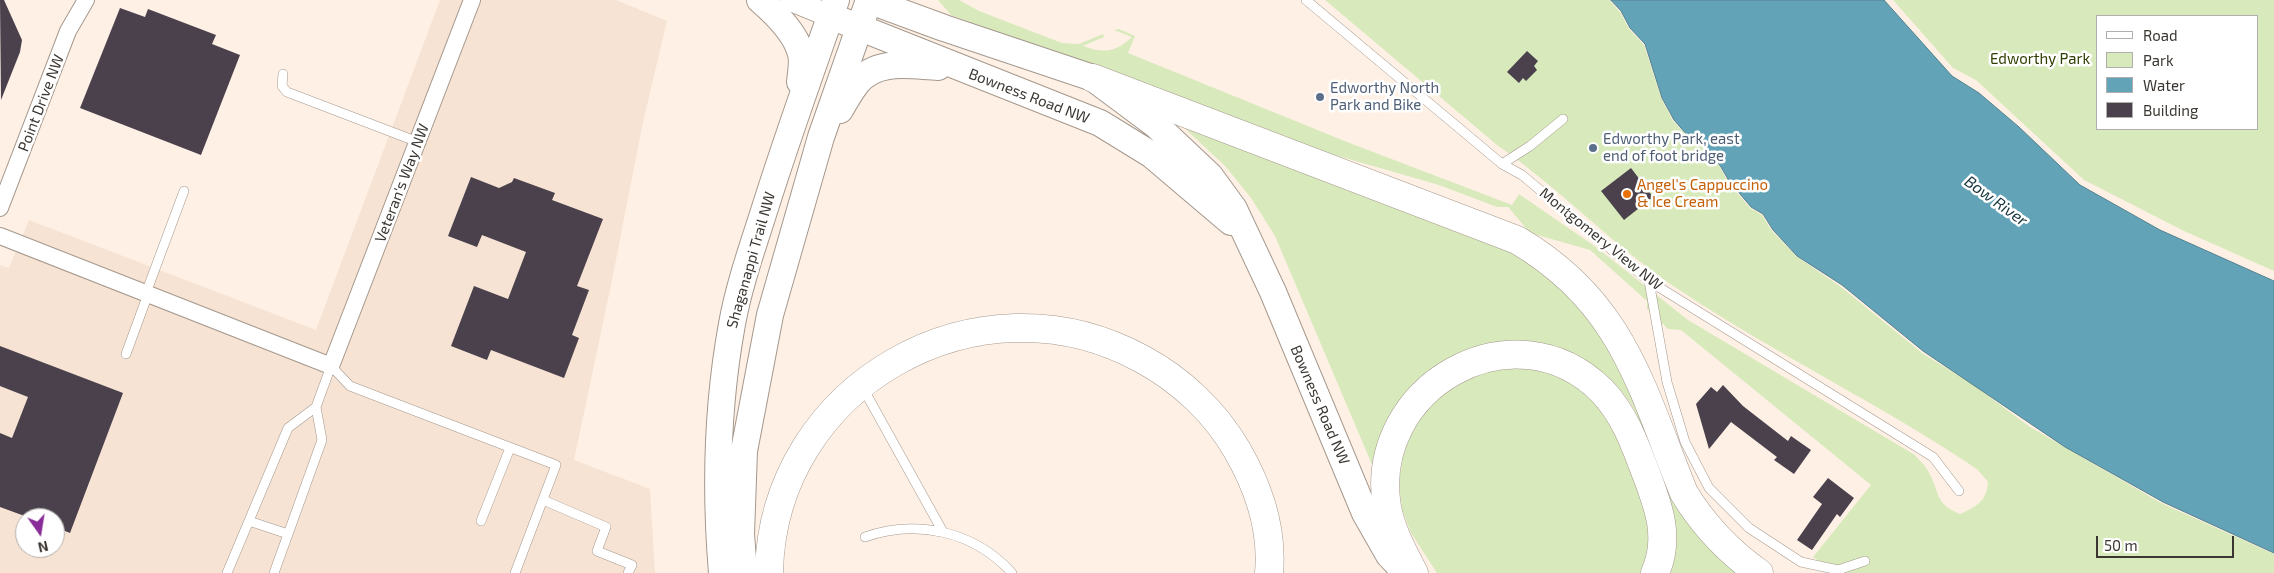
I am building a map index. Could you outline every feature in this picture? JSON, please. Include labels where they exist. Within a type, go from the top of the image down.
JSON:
[{"type":"highway","points":[[1093,78],[1517,240],[1558,267],[1593,301],[1620,341],[1684,493],[1696,513],[1726,548],[1759,573]]},
{"type":"highway","points":[[769,573],[778,507],[802,452],[842,402],[861,384],[893,362],[918,349],[949,338],[984,330],[1038,327],[1098,339],[1128,351],[1156,366],[1177,381],[1216,419],[1231,439],[1245,463],[1258,493],[1265,518],[1270,556],[1269,573]]},
{"type":"highway","points":[[1414,573],[1397,540],[1387,507],[1386,473],[1395,437],[1411,408],[1422,394],[1449,372],[1481,359],[1517,355],[1536,357],[1571,369],[1601,390],[1624,420],[1662,518],[1663,544],[1655,573]]},
{"type":"main road","points":[[760,0],[772,11],[794,38],[802,54],[799,101]]},
{"type":"main road","name":"Bowness Road NW","points":[[791,0],[833,8],[859,27],[959,69],[1100,123],[1152,155],[1243,232]]},
{"type":"main road","points":[[744,573],[741,534],[744,451],[770,315],[822,138],[869,0]]},
{"type":"main road","name":"Bowness Road NW","points":[[869,0],[944,28],[1093,78],[1156,125],[1210,176],[1234,209],[1243,232],[1273,292],[1365,513],[1389,555],[1406,573]]},
{"type":"main road","points":[[923,0],[944,28]]},
{"type":"main road","name":"Shaganappi Trail NW","points":[[722,573],[718,532],[719,449],[722,394],[732,323],[747,265],[799,101],[833,8]]},
{"type":"main road","points":[[822,138],[858,81],[876,69],[888,64],[959,69]]},
{"type":"street","name":"Point Drive NW","points":[[0,208],[68,31],[86,0]]},
{"type":"street","name":"Veteran's Way NW","points":[[331,366],[472,0]]},
{"type":"street","points":[[0,236],[331,366]]},
{"type":"lane","name":"Montgomery View NW","points":[[1306,0],[1502,164],[1522,175],[1648,281],[1933,456],[1958,491]]},
{"type":"lane","points":[[283,74],[282,86],[287,92],[418,142]]},
{"type":"lane","points":[[1502,164],[1530,146],[1563,119]]},
{"type":"lane","points":[[126,354],[184,191]]},
{"type":"lane","points":[[1648,281],[1667,382],[1685,442],[1709,488],[1749,528],[1801,562],[1838,570],[1866,561]]},
{"type":"lane","points":[[274,573],[322,440],[316,407],[331,366],[350,386],[556,465],[515,573]]},
{"type":"lane","points":[[861,384],[943,532]]},
{"type":"lane","points":[[227,573],[288,428],[316,407]]},
{"type":"lane","points":[[481,521],[510,448]]},
{"type":"lane","points":[[543,500],[606,527],[597,551],[632,565],[628,573]]},
{"type":"lane","points":[[249,521],[288,534]]},
{"type":"lane","points":[[864,537],[900,528],[943,532],[976,544],[1002,562],[1012,573]]},
{"type":"shaded area","points":[[440,0],[616,0],[667,21],[643,122],[574,460],[650,489],[655,573],[0,573],[0,265],[9,268],[29,220],[316,330]]},
{"type":"green space","points":[[938,0],[959,0],[979,11],[1062,43],[1079,44],[1103,34],[1104,37],[1083,46],[1097,50],[1115,49],[1132,37],[1114,30],[1119,29],[1135,36],[1128,53],[1347,142],[1512,205],[1519,194],[1596,247],[1688,320],[1915,455],[1927,469],[1939,496],[1946,506],[1960,514],[1976,506],[1983,499],[1988,482],[1977,469],[1904,423],[1756,338],[1659,276],[1544,181],[1497,145],[1325,0],[1609,0],[1620,12],[1629,29],[1644,45],[1661,98],[1673,121],[1686,135],[1705,148],[1720,167],[1728,182],[1750,208],[1762,215],[1772,231],[1796,256],[1841,287],[1922,353],[1972,384],[2030,427],[2161,503],[2274,554],[2274,573],[1835,573],[1813,557],[1871,485],[1681,330],[1668,329],[1647,309],[1647,301],[1590,250],[1530,233],[1508,207],[1497,207],[1439,185],[1300,145],[951,15]]},
{"type":"green space","name":"Edworthy Park","points":[[1893,0],[2274,0],[2274,271],[2184,231],[2084,180],[1976,80],[1953,68]]},
{"type":"green space","points":[[1179,123],[1504,248],[1542,270],[1590,316],[1625,378],[1646,432],[1629,401],[1617,387],[1598,370],[1574,356],[1549,347],[1521,343],[1494,344],[1467,351],[1442,362],[1420,378],[1396,407],[1385,431],[1375,466],[1373,467],[1275,236],[1251,198],[1226,167]]},
{"type":"green space","points":[[1504,368],[1531,368],[1552,373],[1583,389],[1616,427],[1650,522],[1650,548],[1642,573],[1437,573],[1411,533],[1402,509],[1399,482],[1403,457],[1412,428],[1426,407],[1471,375]]},
{"type":"green space","points":[[1656,460],[1739,573],[1668,573],[1673,559],[1675,530],[1670,502]]},
{"type":"water","name":"Bow River","points":[[1611,0],[1884,0],[1952,76],[1979,93],[2019,127],[2080,185],[2160,230],[2274,281],[2274,553],[2163,502],[2065,447],[1923,351],[1842,285],[1797,256],[1773,230],[1763,214],[1751,207],[1729,181],[1706,147],[1687,135],[1674,120],[1662,98],[1645,44],[1630,28],[1621,11]]},
{"type":"building","points":[[0,0],[4,0],[22,40],[20,52],[1,100]]},
{"type":"building","points":[[120,8],[145,17],[148,9],[216,35],[212,44],[240,55],[201,155],[80,108]]},
{"type":"building","points":[[1527,51],[1538,61],[1534,66],[1537,70],[1526,81],[1523,78],[1519,83],[1507,72]]},
{"type":"building","name":"Angel's Cappuccino & Ice Cream","points":[[1631,168],[1653,197],[1624,220],[1601,191]]},
{"type":"building","points":[[471,177],[499,188],[512,182],[514,178],[555,193],[552,200],[603,219],[577,286],[589,290],[572,335],[579,338],[564,378],[491,350],[487,360],[451,346],[474,286],[508,299],[526,252],[482,235],[477,247],[448,236]]},
{"type":"building","points":[[0,346],[123,393],[70,533],[65,531],[65,508],[15,508],[15,512],[0,507],[0,433],[12,438],[28,397],[0,386]]},
{"type":"building","points":[[1723,385],[1743,406],[1788,441],[1791,436],[1811,450],[1794,474],[1774,460],[1777,457],[1731,422],[1709,449],[1696,404],[1711,387],[1717,392]]},
{"type":"building","points":[[1828,478],[1854,498],[1840,517],[1837,514],[1812,550],[1797,540],[1822,504],[1813,497]]},
{"type":"place","name":"Edworthy North Park and Bike","points":[[1320,97]]},
{"type":"place","name":"Edworthy Park, east end of foot bridge","points":[[1593,148]]},
{"type":"place","name":"Angel's Cappuccino & Ice Cream","points":[[1627,194]]}]
